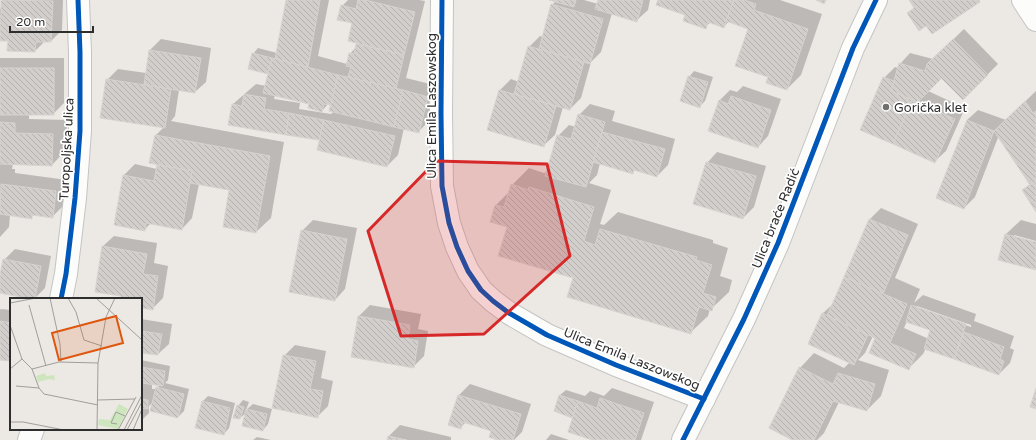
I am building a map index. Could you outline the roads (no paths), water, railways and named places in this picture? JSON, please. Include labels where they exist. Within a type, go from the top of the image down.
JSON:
[{"type":"street","name":"Turopoljska ulica","points":[[61,298],[66,274],[80,131],[80,52],[78,0]]},
{"type":"street","name":"Ulica Emila Laszowskog","points":[[442,0],[442,186],[449,222],[457,247],[468,271],[481,290],[494,301],[509,313],[547,335],[616,365],[704,399]]},
{"type":"street","name":"Ulica braće Radić","points":[[683,440],[744,319],[778,242],[853,48],[876,0]]},
{"type":"street","points":[[1023,0],[1036,20]]},
{"type":"street","points":[[29,440],[33,430]]},
{"type":"place","name":"Gorička klet","points":[[886,107]]}]
